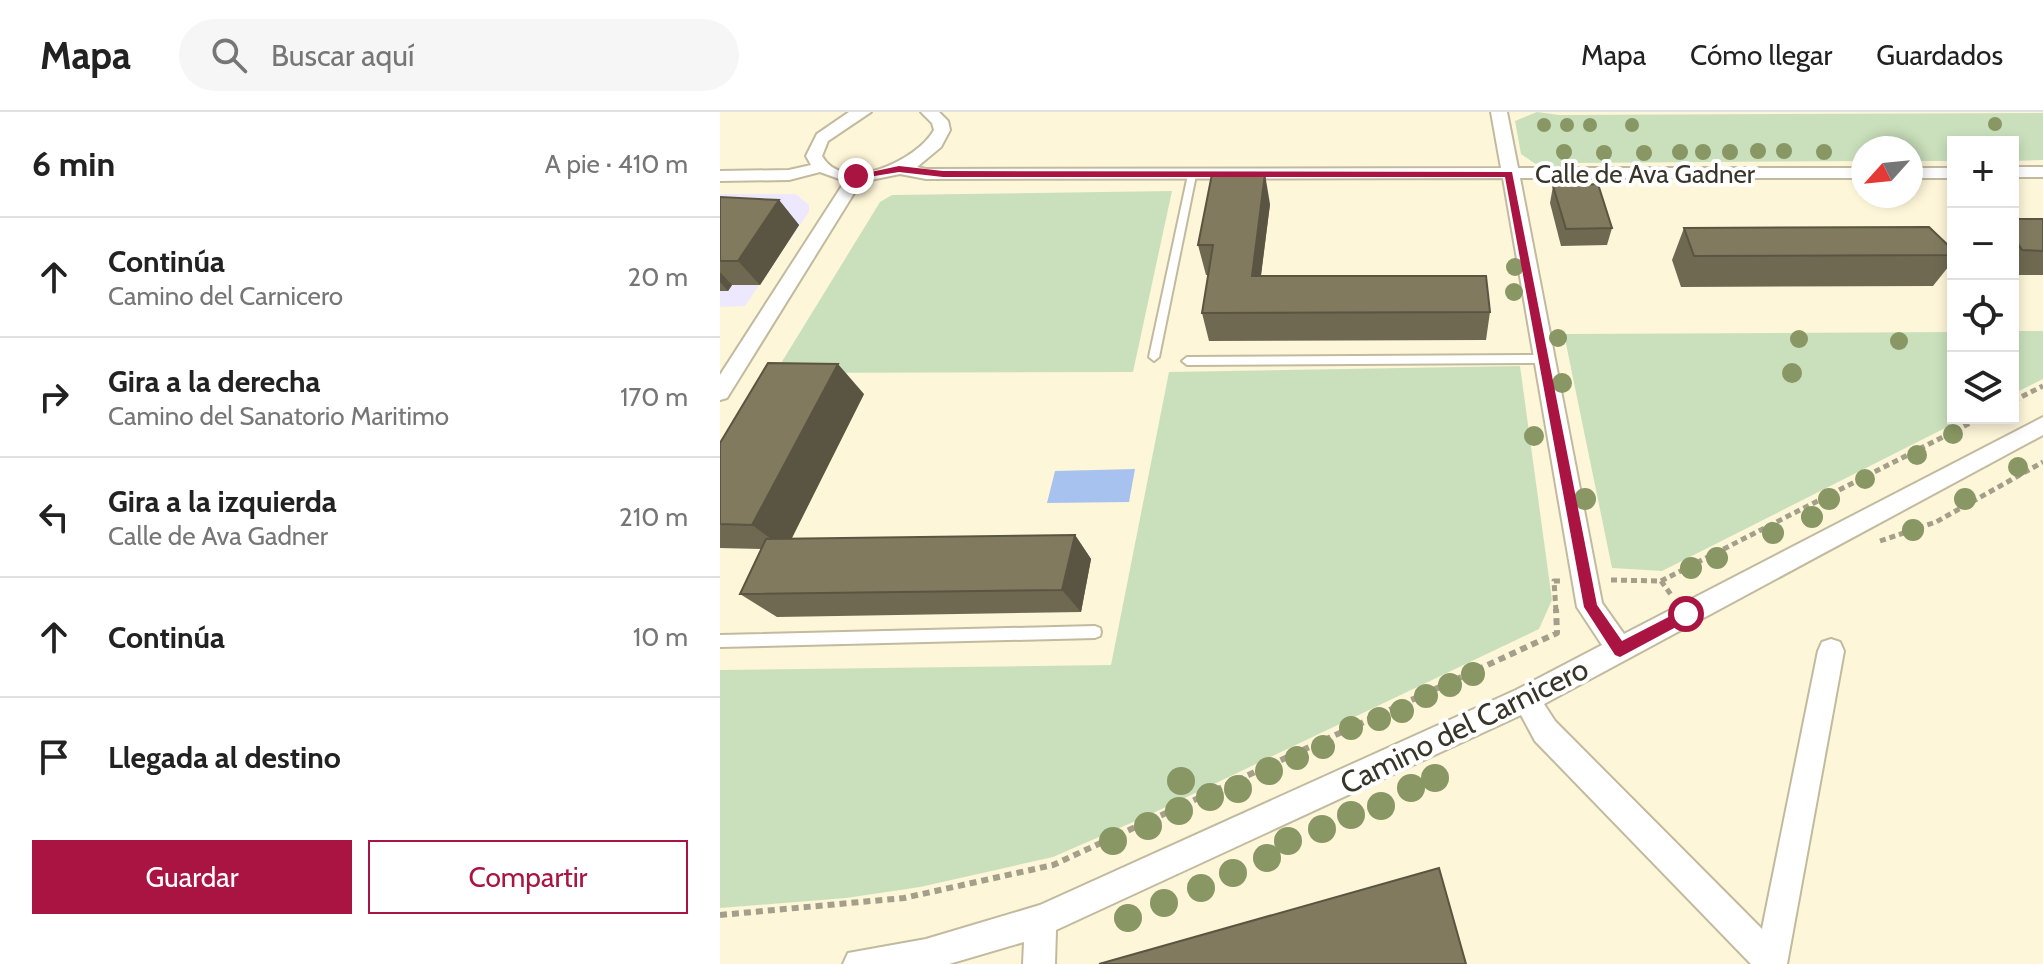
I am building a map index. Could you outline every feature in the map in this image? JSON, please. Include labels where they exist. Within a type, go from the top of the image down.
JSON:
[{"type":"street","points":[[822,167],[816,157],[816,147],[822,135],[863,112]]},
{"type":"street","points":[[720,176],[789,175],[822,167],[856,176],[899,169],[930,151],[939,141],[940,121],[934,112]]},
{"type":"street","points":[[1499,112],[1590,607],[1620,650]]},
{"type":"street","name":"Calle de Ava Gadner","points":[[899,169],[935,174],[1851,173]]},
{"type":"street","points":[[2019,172],[2043,172]]},
{"type":"street","points":[[1923,173],[1947,173]]},
{"type":"street","points":[[720,392],[856,176]]},
{"type":"street","name":"Camino del Carnicero","points":[[859,964],[926,955],[1040,921],[1121,887],[1526,699],[2043,425]]},
{"type":"street","points":[[1771,962],[1831,651]]},
{"type":"street","points":[[1526,699],[1545,731],[1771,962]]},
{"type":"street","points":[[1039,964],[1040,921]]},
{"type":"lane","points":[[1154,357],[1192,175]]},
{"type":"lane","points":[[1187,361],[1544,359]]},
{"type":"lane","points":[[720,641],[1095,632]]},
{"type":"path","points":[[2019,398],[2043,386]]},
{"type":"path","points":[[720,915],[904,898],[1053,865],[1557,633],[1554,581],[1661,581],[1968,424]]},
{"type":"shaded area","points":[[720,194],[796,194],[809,205],[809,212],[745,306],[720,307]]},
{"type":"green space","points":[[1537,112],[1559,115],[2043,113],[2043,160],[2019,161],[2019,136],[1947,136],[1947,161],[1923,161],[1923,136],[1851,136],[1851,161],[1572,163],[1571,168],[1537,165],[1521,154],[1515,121]]},
{"type":"green space","points":[[1172,191],[1133,372],[775,373],[880,202],[892,195]]},
{"type":"green space","points":[[2019,331],[2043,331],[2043,379],[2019,391]]},
{"type":"green space","points":[[1947,332],[1947,424],[1953,424],[1662,571],[1612,568],[1564,334]]},
{"type":"green space","points":[[1520,366],[1552,600],[1539,629],[1147,816],[1053,857],[920,887],[846,898],[720,908],[720,670],[1111,665],[1169,372]]},
{"type":"water","points":[[1135,469],[1129,502],[1047,503],[1055,471]]},
{"type":"building","points":[[1212,174],[1265,174],[1252,276],[1486,276],[1490,312],[1202,313],[1213,245],[1198,245]]},
{"type":"building","points":[[1598,184],[1612,228],[1566,229],[1553,186]]},
{"type":"building","points":[[720,197],[779,200],[738,261],[720,261]]},
{"type":"building","points":[[2019,219],[2043,219],[2043,251],[2022,250],[2019,245]]},
{"type":"building","points":[[1929,227],[1947,244],[1947,255],[1694,256],[1684,228]]},
{"type":"building","points":[[768,363],[838,364],[752,525],[720,524],[720,443]]},
{"type":"building","points":[[1075,535],[1062,590],[740,594],[766,539]]},
{"type":"building","points":[[1439,868],[1466,964],[1099,964]]},
{"type":"route","points":[[856,176],[899,169],[926,174],[1509,174],[1590,607],[1620,650],[1686,614]]}]
